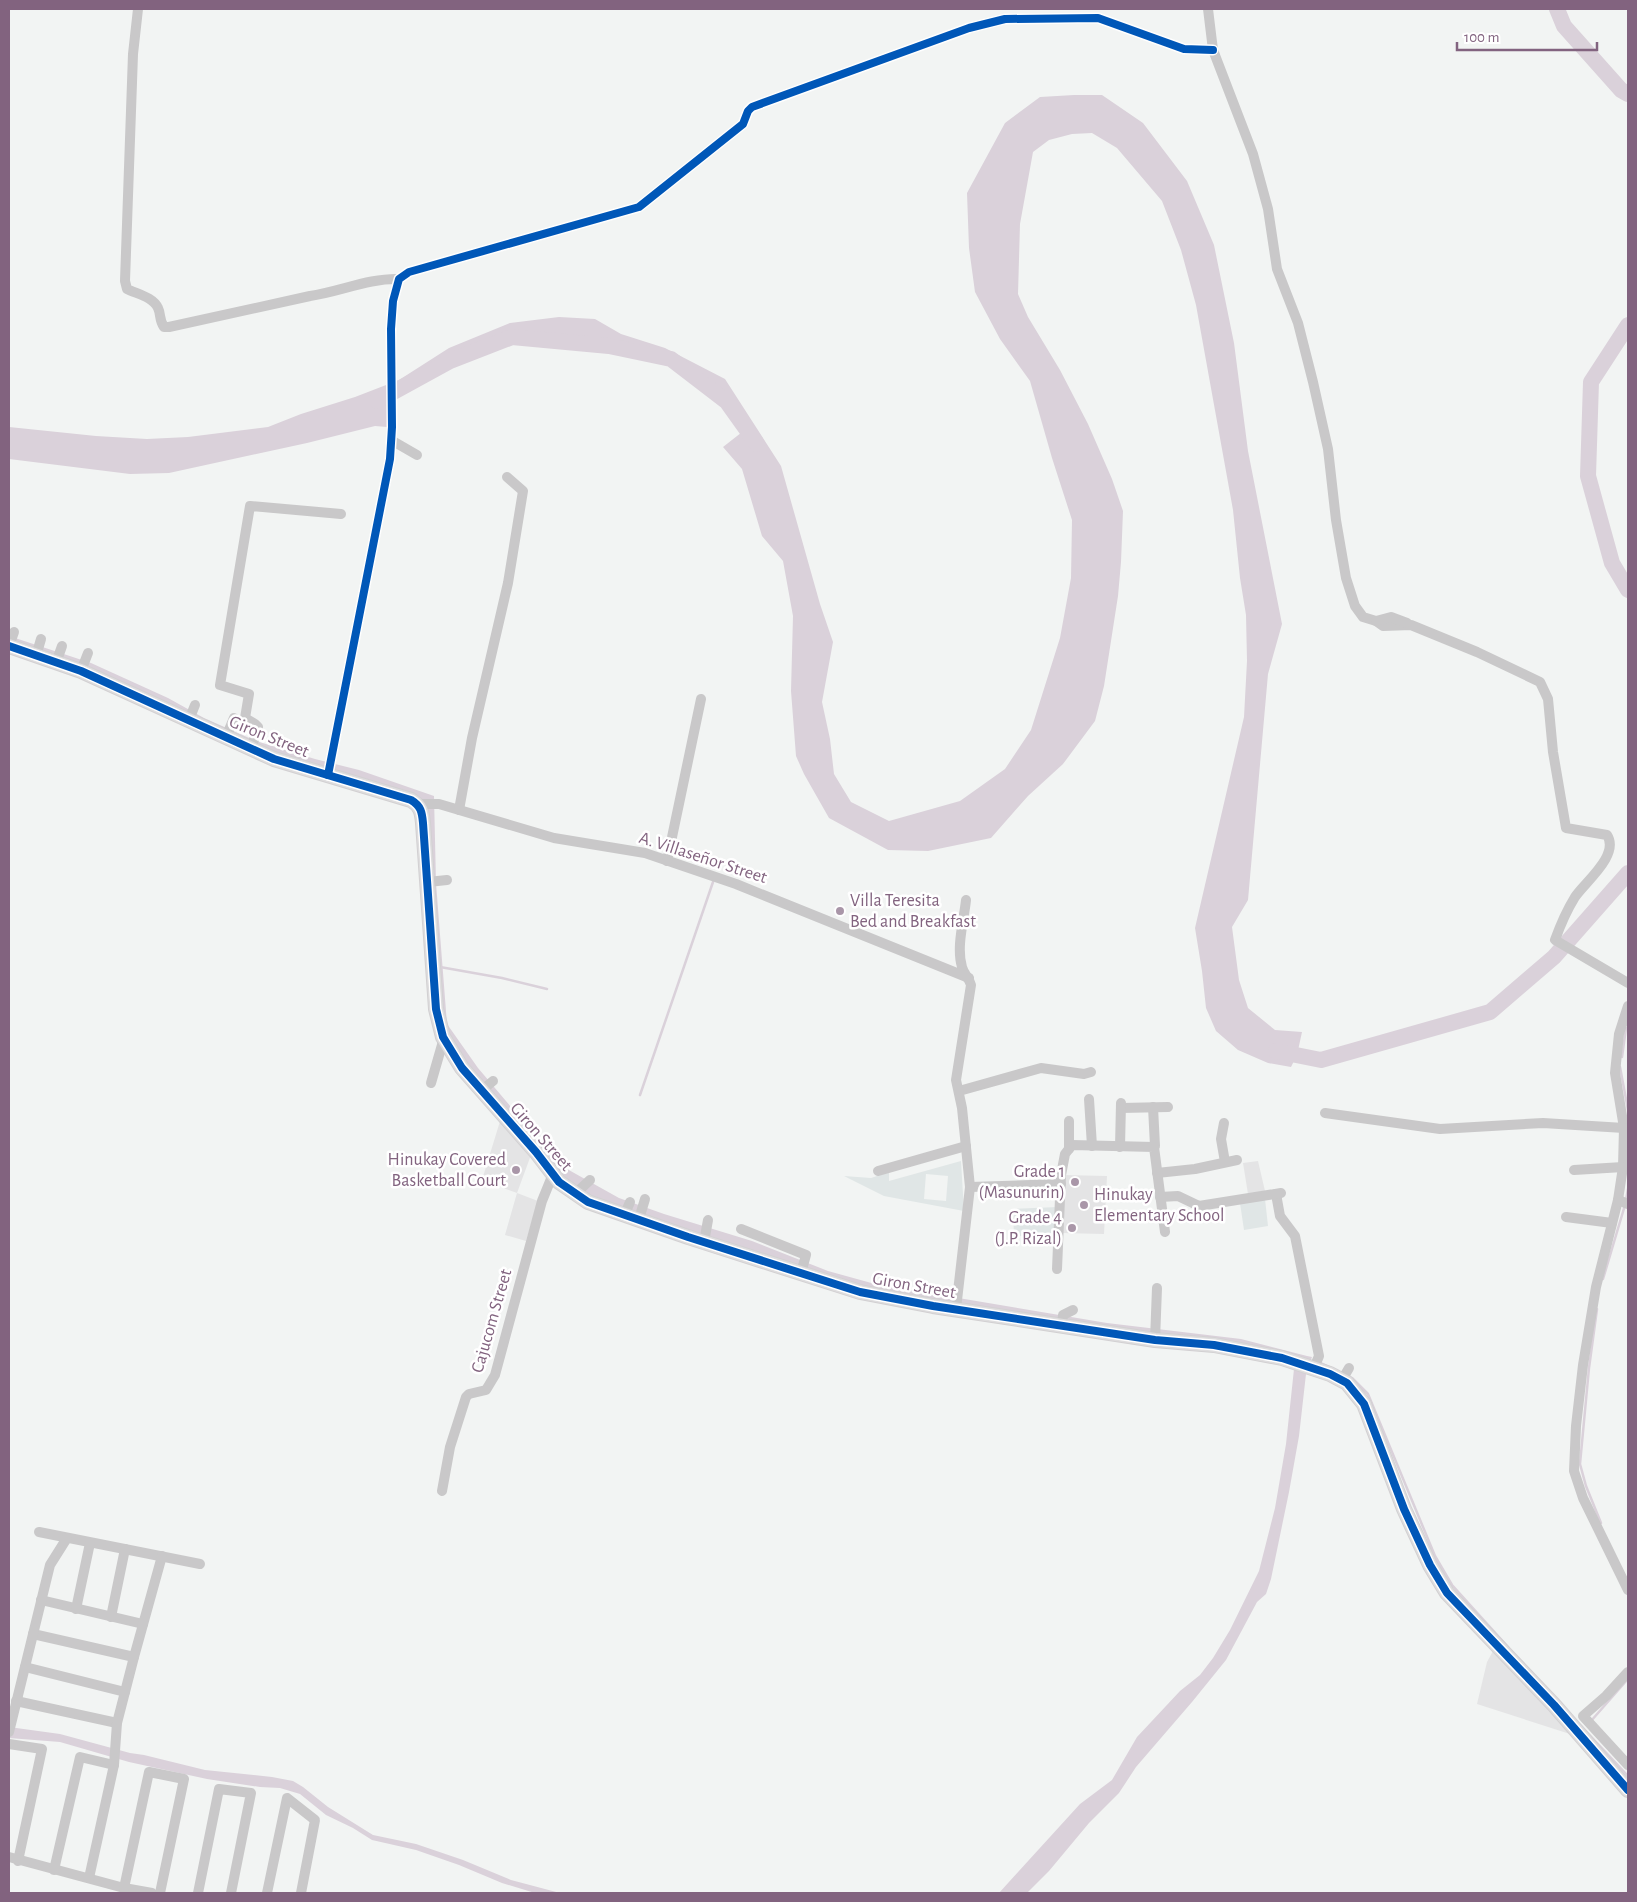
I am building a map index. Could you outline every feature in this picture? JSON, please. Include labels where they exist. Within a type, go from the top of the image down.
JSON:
[{"type":"street","points":[[138,9],[133,54],[125,281],[127,289],[156,304],[159,310],[160,322],[164,326],[169,327],[310,296],[332,293],[387,279],[398,279],[409,272],[639,207],[743,124],[748,111],[752,108],[969,28],[1005,19],[1098,18],[1184,49],[1213,50]]},
{"type":"street","points":[[1208,9],[1213,50],[1253,154],[1268,209],[1277,269],[1298,323],[1311,374],[1328,449],[1336,520],[1346,578],[1354,606],[1363,617],[1376,621],[1383,626],[1411,625],[1477,652],[1540,682],[1548,699],[1553,752],[1566,828],[1608,835],[1611,849],[1595,875],[1576,896],[1555,940],[1628,983]]},
{"type":"street","points":[[330,770],[390,459],[392,427],[391,329],[393,301],[398,279]]},
{"type":"street","points":[[391,440],[418,455]]},
{"type":"street","points":[[459,810],[472,738],[508,583],[523,491],[507,477]]},
{"type":"street","points":[[252,744],[258,728],[245,718],[249,694],[220,685],[250,506],[342,514]]},
{"type":"street","points":[[9,645],[14,632]]},
{"type":"street","points":[[37,654],[41,639]]},
{"type":"street","name":"Giron Street","points":[[9,645],[82,670],[226,735],[252,744],[274,759],[330,770],[422,804],[436,881],[435,993],[436,1009],[444,1038],[462,1068],[543,1152],[553,1174],[559,1182],[595,1205],[635,1210],[706,1232],[860,1292],[933,1306],[957,1303],[1156,1333],[1312,1362],[1342,1380]]},
{"type":"street","points":[[57,661],[62,646]]},
{"type":"street","points":[[82,670],[88,653]]},
{"type":"street","points":[[667,861],[701,699]]},
{"type":"street","points":[[190,718],[195,705]]},
{"type":"street","points":[[226,735],[234,718]]},
{"type":"street","name":"A. Villaseñor Street","points":[[422,804],[439,804],[554,838],[645,853],[736,884],[969,978]]},
{"type":"street","points":[[957,1303],[970,1187],[959,1091],[956,1080],[971,985],[963,969],[960,950],[966,900]]},
{"type":"street","points":[[1628,1006],[1619,1034],[1615,1073],[1624,1128],[1624,1202],[1612,1223],[1596,1287],[1576,1426],[1574,1471],[1583,1498],[1628,1590]]},
{"type":"street","points":[[431,1082],[444,1038]]},
{"type":"street","points":[[959,1091],[1041,1068],[1084,1074],[1092,1072]]},
{"type":"street","points":[[482,1090],[493,1081]]},
{"type":"street","points":[[1089,1099],[1092,1146]]},
{"type":"street","points":[[1120,1146],[1121,1105],[1168,1107]]},
{"type":"street","points":[[1153,1107],[1156,1146]]},
{"type":"street","points":[[1325,1113],[1440,1129],[1543,1124],[1624,1128]]},
{"type":"street","points":[[1069,1121],[1069,1149]]},
{"type":"street","points":[[1224,1123],[1221,1139],[1226,1162]]},
{"type":"street","points":[[1057,1269],[1061,1184],[1065,1154],[1072,1145],[1154,1147],[1165,1232]]},
{"type":"street","points":[[878,1171],[966,1146]]},
{"type":"street","points":[[1157,1173],[1186,1170],[1238,1160]]},
{"type":"street","points":[[1574,1170],[1623,1167]]},
{"type":"street","name":"Cajucom Street","points":[[442,1491],[450,1447],[466,1397],[469,1394],[486,1390],[495,1375],[542,1201],[553,1174]]},
{"type":"street","points":[[577,1193],[590,1180]]},
{"type":"street","points":[[970,1187],[1061,1184]]},
{"type":"street","points":[[1160,1197],[1178,1196],[1199,1206],[1279,1193],[1280,1216],[1295,1236],[1312,1362]]},
{"type":"street","points":[[1566,1217],[1612,1223]]},
{"type":"street","points":[[741,1229],[806,1255],[802,1268]]},
{"type":"street","points":[[1156,1333],[1157,1288]]},
{"type":"street","points":[[1348,1368],[1342,1380],[1347,1383],[1364,1404],[1404,1509],[1430,1565],[1446,1593],[1554,1705],[1628,1790]]},
{"type":"street","points":[[38,1532],[200,1564]]},
{"type":"street","points":[[9,1732],[50,1566],[67,1538]]},
{"type":"street","points":[[76,1608],[90,1543]]},
{"type":"street","points":[[111,1617],[125,1549]]},
{"type":"street","points":[[89,1878],[114,1765],[117,1723],[162,1556]]},
{"type":"street","points":[[41,1600],[143,1624]]},
{"type":"street","points":[[33,1634],[134,1657]]},
{"type":"street","points":[[25,1667],[125,1692]]},
{"type":"street","points":[[1628,1672],[1622,1681],[1583,1716],[1628,1765]]},
{"type":"street","points":[[16,1701],[117,1723]]},
{"type":"street","points":[[9,1744],[42,1749],[13,1859],[124,1888],[152,1893]]},
{"type":"street","points":[[54,1870],[80,1757],[114,1765]]},
{"type":"street","points":[[124,1888],[149,1772],[184,1779],[160,1893]]},
{"type":"street","points":[[198,1893],[219,1789],[251,1793],[231,1893]]},
{"type":"street","points":[[267,1893],[287,1798],[316,1820],[301,1893]]},
{"type":"shaded area","points":[[1102,95],[1143,123],[1187,181],[1214,245],[1234,343],[1248,451],[1282,624],[1268,674],[1248,900],[1232,927],[1239,980],[1248,1008],[1275,1030],[1302,1032],[1297,1055],[1291,1067],[1268,1063],[1238,1050],[1216,1031],[1206,1008],[1195,928],[1244,717],[1247,661],[1246,615],[1233,510],[1196,305],[1181,250],[1162,201],[1117,148],[1092,133],[1072,134],[1049,140],[1033,152],[1020,224],[1018,294],[1028,317],[1060,370],[1088,424],[1112,479],[1123,511],[1118,596],[1104,686],[1095,721],[1063,764],[1028,796],[991,838],[928,851],[888,850],[829,818],[796,756],[791,691],[793,616],[783,561],[762,536],[742,469],[723,447],[746,429],[727,402],[671,359],[609,346],[512,337],[450,361],[387,396],[387,427],[375,426],[169,473],[130,474],[9,459],[9,427],[147,439],[188,437],[268,427],[399,380],[449,348],[510,323],[559,317],[595,319],[621,334],[665,348],[725,379],[781,466],[820,604],[833,642],[822,702],[830,739],[834,774],[851,802],[889,821],[960,801],[1005,769],[1031,730],[1060,638],[1071,578],[1072,520],[1030,381],[1000,339],[975,292],[969,248],[967,193],[1005,123],[1040,97]]},
{"type":"shaded area","points":[[9,636],[91,663],[256,741],[359,770],[434,796],[436,883],[447,1024],[478,1068],[549,1152],[567,1169],[619,1198],[752,1241],[828,1271],[875,1284],[1107,1323],[1241,1339],[1312,1357],[1310,1362],[1140,1332],[876,1292],[616,1207],[566,1184],[485,1091],[445,1030],[427,811],[258,747],[9,643]]},
{"type":"shaded area","points":[[501,1118],[531,1155],[517,1193],[482,1180]]},
{"type":"shaded area","points":[[961,1161],[964,1211],[884,1196],[844,1176],[871,1178],[889,1172],[889,1181]],"holes":[[[926,1174],[948,1176],[946,1201],[924,1199]]]},
{"type":"shaded area","points":[[1258,1161],[1265,1191],[1248,1194],[1243,1163]]},
{"type":"shaded area","name":"Hinukay Elementary School","points":[[1063,1175],[1107,1176],[1104,1234],[1061,1233]]},
{"type":"shaded area","points":[[517,1193],[538,1201],[526,1241],[505,1235]]},
{"type":"shaded area","points":[[1265,1199],[1268,1226],[1244,1230],[1240,1203]]},
{"type":"shaded area","points":[[1058,1207],[1057,1237],[1014,1236],[1013,1209]]},
{"type":"shaded area","points":[[1294,1369],[1306,1374],[1299,1436],[1271,1579],[1266,1594],[1257,1602],[1226,1660],[1136,1767],[1119,1793],[1089,1823],[1049,1871],[1027,1893],[999,1893],[1080,1804],[1112,1780],[1137,1737],[1180,1691],[1200,1675],[1230,1630],[1259,1571],[1275,1508],[1286,1444]]},
{"type":"shaded area","points":[[1493,1651],[1573,1735],[1477,1704],[1487,1662]]},
{"type":"shaded area","points":[[9,1727],[60,1734],[130,1753],[205,1770],[293,1781],[328,1807],[373,1835],[416,1844],[463,1860],[511,1880],[560,1893],[535,1893],[502,1883],[416,1850],[372,1840],[326,1815],[300,1794],[280,1788],[207,1779],[129,1762],[60,1742],[9,1738]]},
{"type":"waterway","points":[[1557,9],[1564,26],[1621,90],[1628,94]]},
{"type":"waterway","points":[[1628,325],[1591,382],[1588,476],[1612,563],[1628,590]]},
{"type":"waterway","points":[[377,401],[450,361],[512,337],[609,346],[671,359],[727,402],[757,444]]},
{"type":"waterway","points":[[1276,1051],[1321,1060],[1490,1012],[1554,957],[1628,873]]},
{"type":"waterway","points":[[640,1095],[713,882]]},
{"type":"waterway","points":[[440,967],[502,978],[547,989]]},
{"type":"waterway","points":[[1622,1057],[1626,1028]]},
{"type":"waterway","points":[[1620,1067],[1628,1110]]},
{"type":"waterway","points":[[1626,1200],[1628,1189]]},
{"type":"waterway","points":[[1603,1279],[1625,1205]]},
{"type":"waterway","points":[[1597,1309],[1589,1368],[1580,1464],[1586,1486],[1601,1523]]},
{"type":"waterway","points":[[1318,1362],[1329,1367]]},
{"type":"waterway","points":[[1348,1376],[1368,1394],[1435,1556],[1452,1585],[1508,1647]]},
{"type":"waterway","points":[[1591,1721],[1627,1680]]},
{"type":"waterway","points":[[1581,1726],[1628,1776]]},
{"type":"cycle path","points":[[328,775],[390,459],[392,427],[391,329],[393,301],[399,279],[409,272],[639,207],[743,124],[748,111],[752,107],[969,28],[1005,19],[1098,18],[1184,49],[1213,50]]},
{"type":"cycle path","points":[[9,646],[81,671],[274,759],[411,800],[417,805],[423,819],[436,1009],[443,1037],[462,1068],[536,1152],[559,1182],[588,1202],[688,1237],[860,1292],[933,1306],[1155,1340],[1214,1345],[1282,1358],[1330,1374],[1347,1383],[1364,1404],[1404,1509],[1430,1565],[1447,1593],[1554,1705],[1628,1790]]},
{"type":"place","name":"Villa Teresita Bed and Breakfast","points":[[840,911]]},
{"type":"place","name":"Hinukay Covered Basketball Court","points":[[516,1170]]},
{"type":"place","name":"Grade 1 (Masunurin)","points":[[1075,1182]]},
{"type":"place","name":"Hinukay Elementary School","points":[[1084,1205]]},
{"type":"place","name":"Grade 4 (J.P. Rizal)","points":[[1072,1228]]}]
